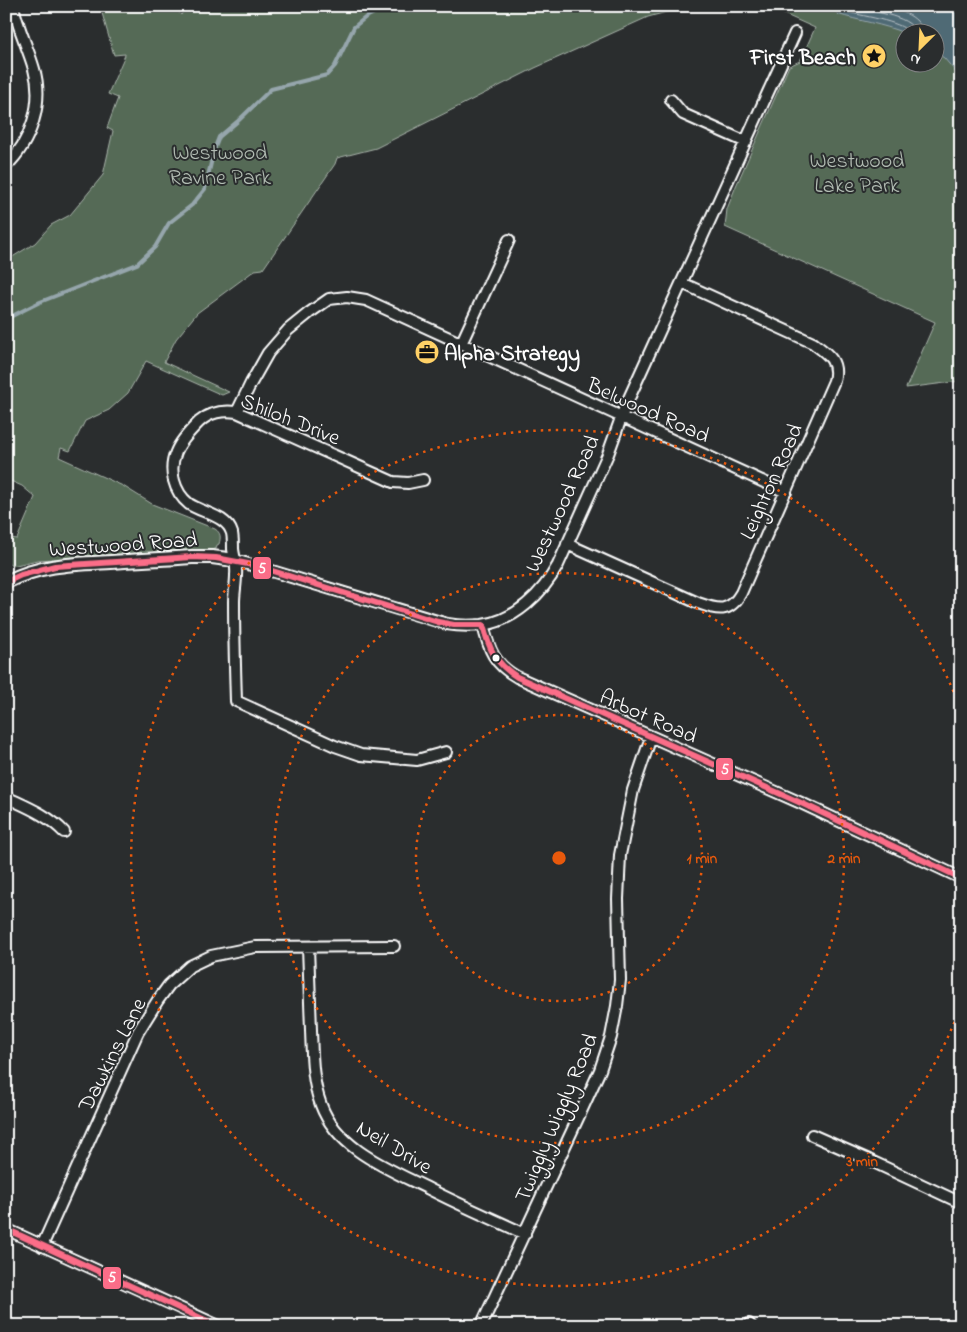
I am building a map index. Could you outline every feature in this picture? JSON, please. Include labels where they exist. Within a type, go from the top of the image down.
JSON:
[{"type":"street","points":[[6,166],[22,146],[30,130],[36,112],[37,92],[34,70],[13,6]]},
{"type":"street","name":"Westwood Road","points":[[6,582],[21,574],[39,569],[71,564],[212,557],[235,560],[438,622],[454,625],[483,625],[506,617],[528,603],[550,579],[567,544],[603,465],[622,417],[795,33]]},
{"type":"street","points":[[671,100],[683,114],[746,142]]},
{"type":"street","points":[[461,344],[509,240]]},
{"type":"street","name":"Leighton Road","points":[[567,544],[698,603],[721,610],[728,608],[738,598],[786,492],[834,382],[836,376],[834,361],[822,349],[803,338],[682,283]]},
{"type":"street","name":"Belwood Road","points":[[237,412],[268,353],[288,330],[329,299],[347,297],[366,300],[786,492]]},
{"type":"street","name":"Shiloh Drive","points":[[423,480],[401,483],[393,482],[237,412],[219,411],[209,414],[184,439],[176,452],[172,468],[174,482],[183,498],[196,508],[218,518],[229,527],[232,534],[237,573],[234,602],[236,701],[335,746],[361,755],[417,760],[446,752]]},
{"type":"street","name":"Arbot Road","points":[[483,625],[493,656],[510,673],[801,803],[961,878]]},
{"type":"street","name":"Twiggly Wiggly Road","points":[[481,1326],[600,1070],[611,1037],[620,980],[618,899],[620,854],[633,790],[652,737]]},
{"type":"street","points":[[6,797],[44,815],[56,823],[64,832]]},
{"type":"street","name":"Dawkins Lane","points":[[42,1246],[138,1032],[169,985],[190,966],[211,956],[255,948],[394,946]]},
{"type":"street","name":"Neil Drive","points":[[308,947],[313,1074],[320,1104],[327,1118],[341,1135],[358,1150],[381,1165],[524,1234]]},
{"type":"street","points":[[812,1135],[961,1203]]},
{"type":"street","points":[[6,1230],[218,1326]]},
{"type":"green space","name":"Westwood Ravine Park","points":[[100,6],[174,6],[181,15],[186,6],[689,6],[648,17],[535,68],[376,148],[337,158],[335,164],[263,269],[255,270],[197,313],[176,339],[164,362],[229,392],[222,395],[146,361],[128,393],[109,410],[85,421],[70,451],[61,448],[59,457],[123,486],[152,504],[215,529],[220,537],[216,549],[37,560],[12,566],[6,562],[6,542],[10,538],[17,539],[35,497],[22,486],[6,479],[6,261],[35,243],[51,225],[70,215],[103,175],[113,131],[107,128],[118,98],[108,94],[125,54],[114,55]]},
{"type":"green space","name":"Westwood Lake Park","points":[[766,6],[961,6],[961,381],[906,388],[935,322],[725,227],[727,209],[736,186],[789,66],[800,61],[815,28]]},
{"type":"water","points":[[839,6],[961,6],[961,78],[944,58],[944,22],[894,22],[894,29],[837,14]]},
{"type":"waterway","points":[[6,319],[40,302],[137,264],[155,247],[169,223],[192,205],[205,189],[219,137],[271,89],[327,75],[335,66],[354,27],[366,17],[380,10],[399,6]]},
{"type":"transit line","name":"5","points":[[6,582],[21,575],[55,566],[192,557],[216,558],[253,565],[438,622],[454,625],[483,625],[494,655],[509,672],[517,677],[801,803],[961,878]]},
{"type":"transit line","name":"5","points":[[6,1229],[218,1326]]},
{"type":"place","name":"First Beach","points":[[874,56]]},
{"type":"place","name":"Alpha Strategy","points":[[427,352]]}]
